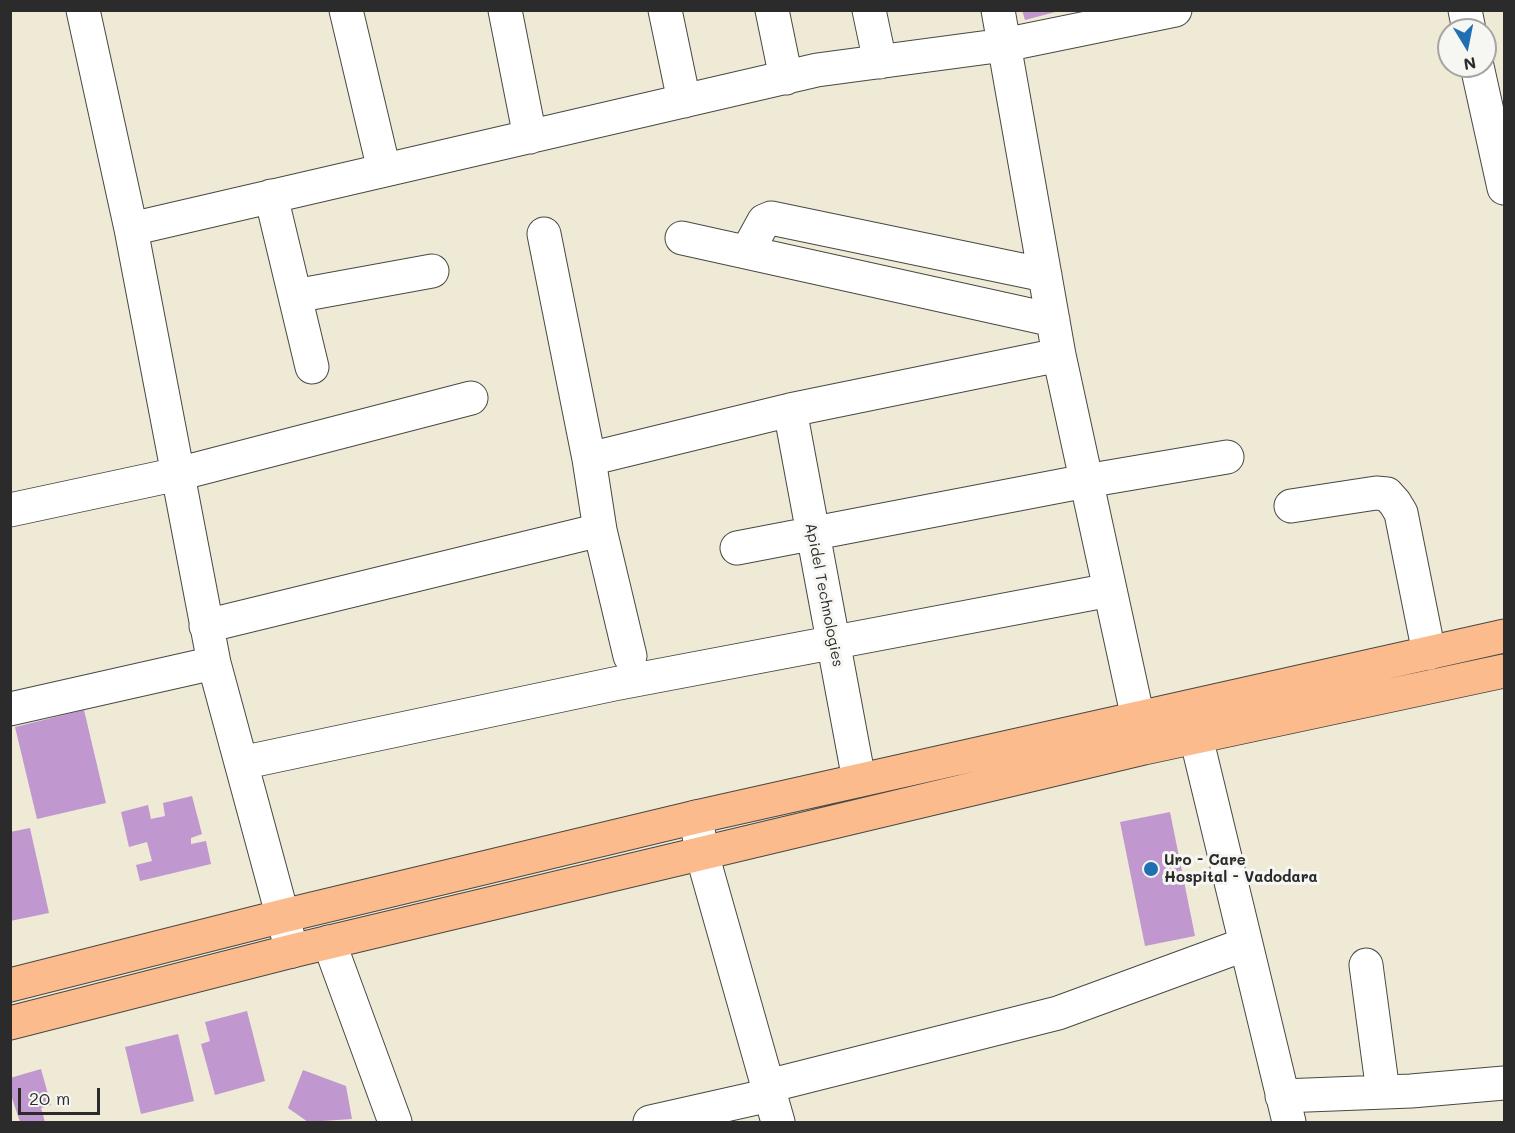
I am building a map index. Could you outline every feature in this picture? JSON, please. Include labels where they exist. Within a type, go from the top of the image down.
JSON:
[{"type":"main road","points":[[10,1023],[292,951],[702,854],[1429,653],[1504,636]]},
{"type":"main road","points":[[10,985],[283,916],[859,780],[1141,733],[1196,737],[1504,671]]},
{"type":"street","points":[[83,10],[131,229],[213,663],[292,951]]},
{"type":"street","points":[[346,10],[384,170]]},
{"type":"street","points":[[505,10],[530,137]]},
{"type":"street","points":[[666,10],[684,101]]},
{"type":"street","points":[[772,10],[786,78]]},
{"type":"street","points":[[869,10],[880,62]]},
{"type":"street","points":[[998,10],[1059,355],[1141,733]]},
{"type":"street","points":[[131,229],[818,70],[1004,45],[1175,10]]},
{"type":"street","points":[[1480,78],[1504,188]]},
{"type":"street","points":[[272,196],[312,367]]},
{"type":"street","points":[[747,252],[764,221],[771,218],[1045,275]]},
{"type":"street","points":[[544,234],[589,459],[600,530],[630,656]]},
{"type":"street","points":[[682,238],[1053,320]]},
{"type":"street","points":[[295,296],[432,272]]},
{"type":"street","points":[[589,459],[790,410],[1059,355]]},
{"type":"street","points":[[10,510],[178,474],[471,398]]},
{"type":"street","name":"Apidel Technologies","points":[[790,410],[859,780]]},
{"type":"street","points":[[737,548],[1086,481],[1227,457]]},
{"type":"street","points":[[1291,506],[1376,493],[1387,494],[1395,502],[1401,513],[1429,653]]},
{"type":"street","points":[[206,626],[600,530]]},
{"type":"street","points":[[241,763],[614,684],[1110,590]]},
{"type":"street","points":[[10,709],[213,663]]},
{"type":"street","points":[[1196,737],[1285,1109],[1383,1092],[1504,1083]]},
{"type":"street","points":[[696,817],[702,854],[772,1101]]},
{"type":"street","points":[[329,942],[395,1122]]},
{"type":"street","points":[[650,1122],[772,1101],[1058,1013],[1246,944]]},
{"type":"street","points":[[1366,965],[1383,1092]]},
{"type":"building","points":[[1022,10],[1059,10],[1059,11],[1025,20]]},
{"type":"building","points":[[84,710],[106,803],[37,819],[15,727]]},
{"type":"building","points":[[192,796],[202,834],[191,838],[191,844],[206,841],[211,864],[140,881],[136,865],[152,861],[147,842],[129,847],[121,812],[148,805],[151,819],[165,816],[163,803]]},
{"type":"building","points":[[1170,812],[1195,936],[1145,946],[1120,822]]},
{"type":"building","points":[[30,828],[49,913],[10,921],[10,832]]},
{"type":"building","points":[[247,1011],[265,1081],[215,1095],[201,1044],[210,1041],[205,1022]]},
{"type":"building","points":[[178,1034],[194,1101],[141,1114],[125,1047]]},
{"type":"building","points":[[41,1069],[51,1105],[41,1108],[45,1122],[20,1122],[10,1092],[10,1078]]},
{"type":"building","points":[[303,1070],[346,1086],[352,1119],[308,1122],[288,1108]]},
{"type":"place","name":"Uro - Care Hospital - Vadodara","points":[[1151,869]]}]
